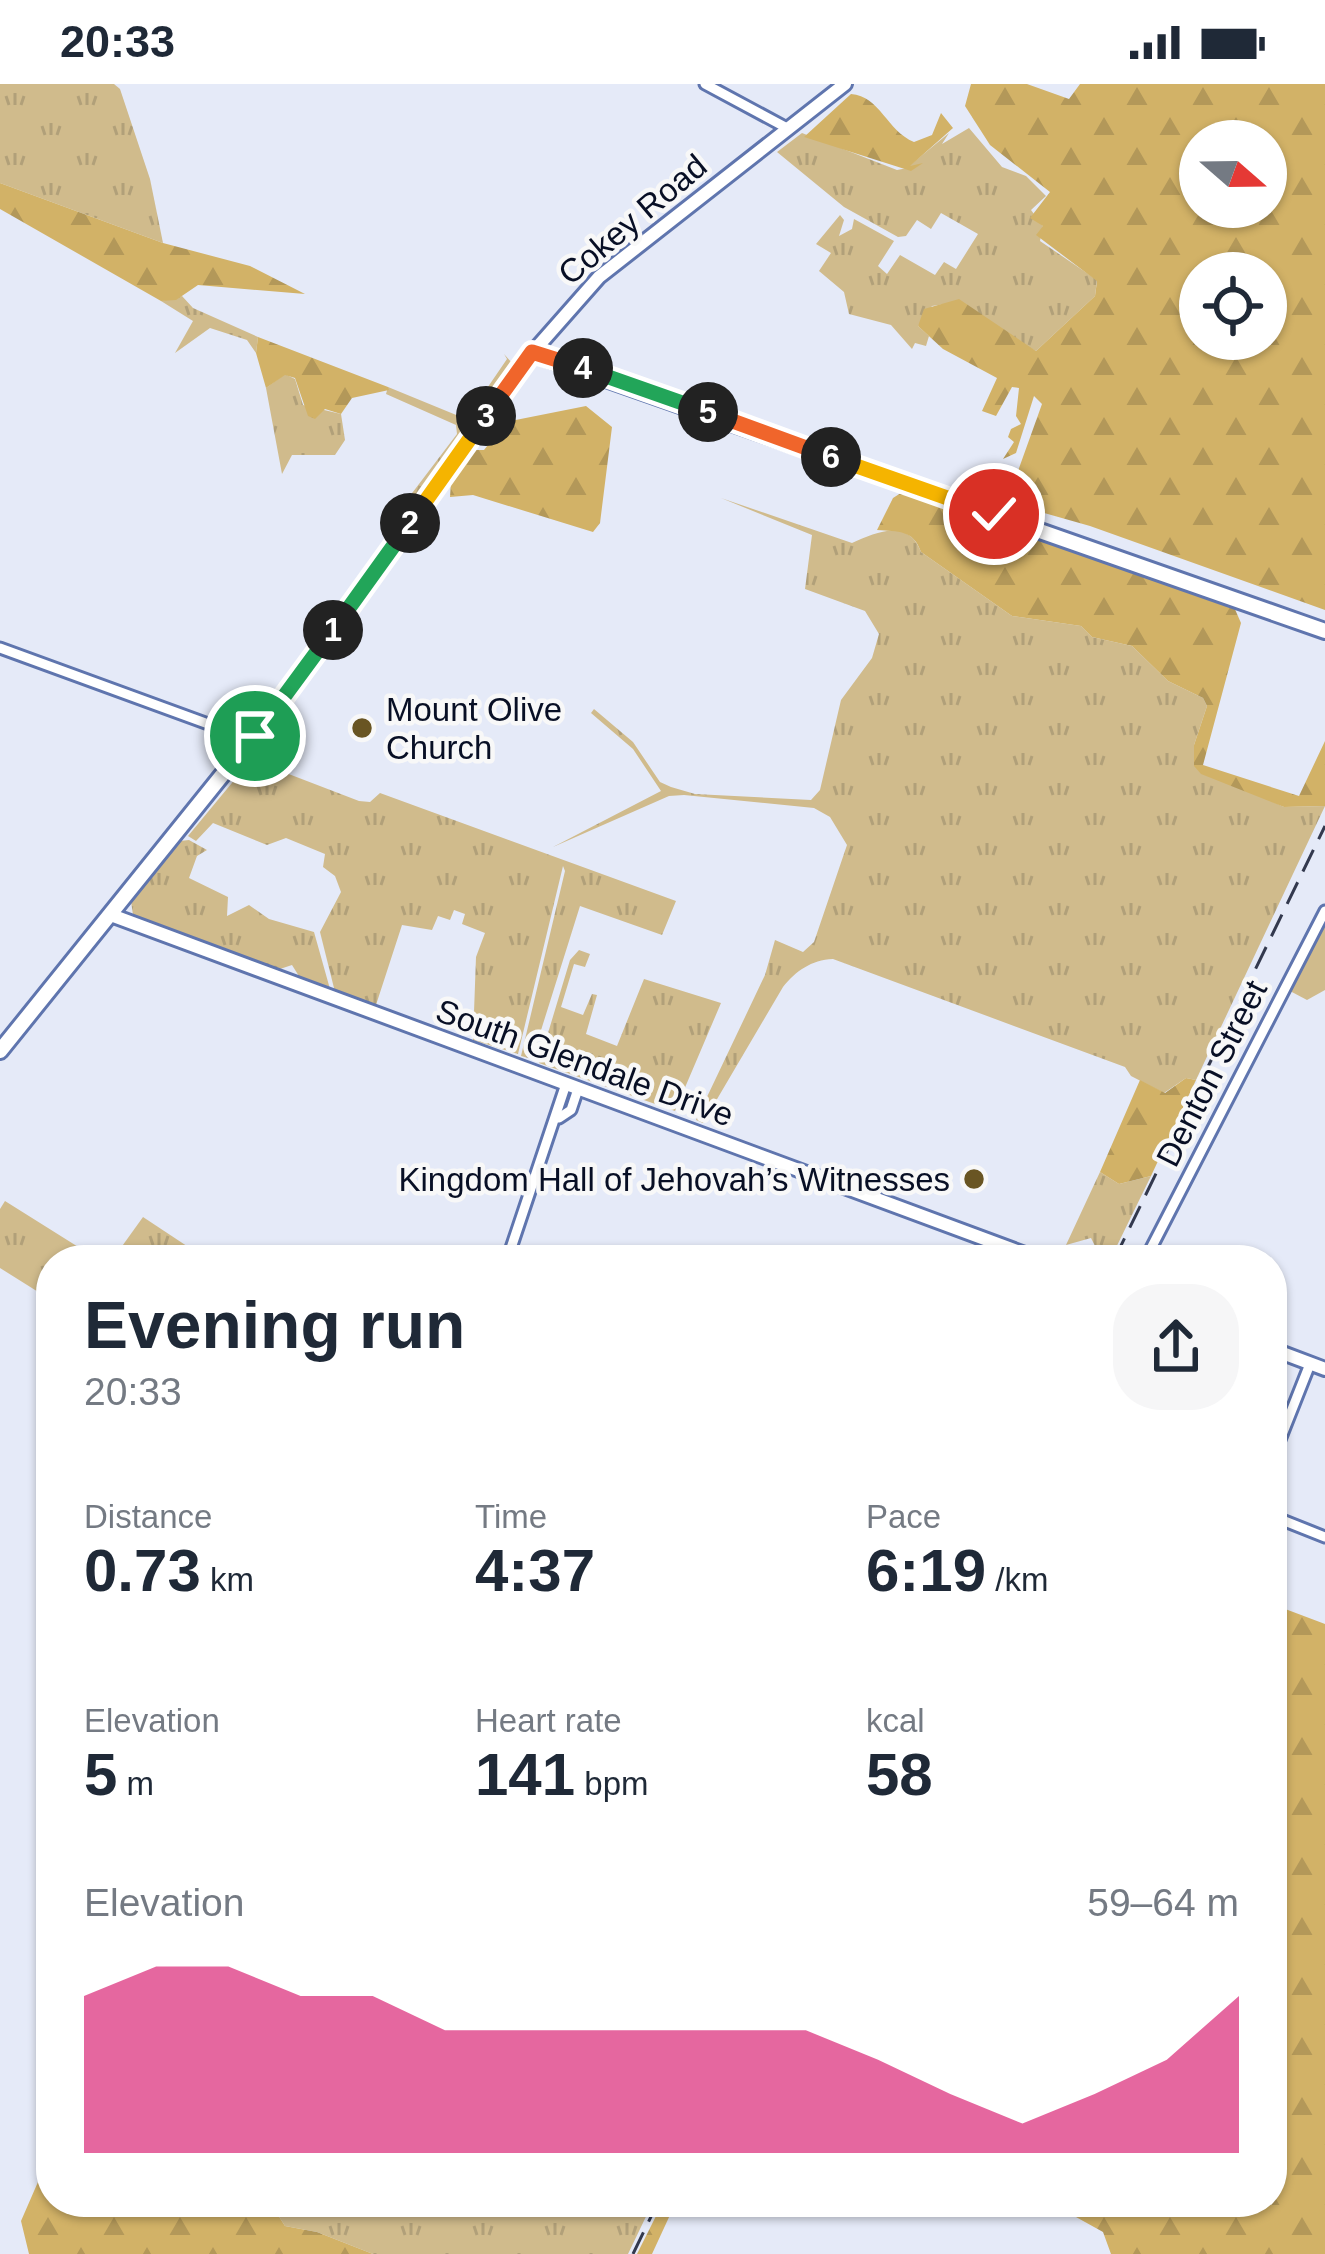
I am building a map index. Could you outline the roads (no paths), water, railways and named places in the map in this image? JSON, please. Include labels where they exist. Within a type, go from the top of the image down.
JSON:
[{"type":"main road","points":[[532,352],[1325,631]]},
{"type":"main road","name":"Cokey Road","points":[[0,1051],[252,740],[532,352]]},
{"type":"street","points":[[705,84],[787,128]]},
{"type":"street","name":"Cokey Road","points":[[532,352],[599,277],[845,84]]},
{"type":"street","points":[[0,648],[252,740]]},
{"type":"street","name":"Denton Street","points":[[1153,1245],[1325,911]]},
{"type":"street","name":"South Glendale Drive","points":[[111,915],[1001,1245]]},
{"type":"street","points":[[512,1245],[572,1086]]},
{"type":"street","points":[[1287,1354],[1325,1370]]},
{"type":"street","points":[[1287,1422],[1310,1364]]},
{"type":"street","points":[[1287,1522],[1325,1537]]},
{"type":"railway","points":[[1121,1245],[1325,826]]},
{"type":"railway","points":[[633,2254],[651,2217]]},
{"type":"place","name":"Mount Olive Church","points":[[362,728]]},
{"type":"place","name":"Kingdom Hall of Jehovah’s Witnesses","points":[[974,1179]]}]
